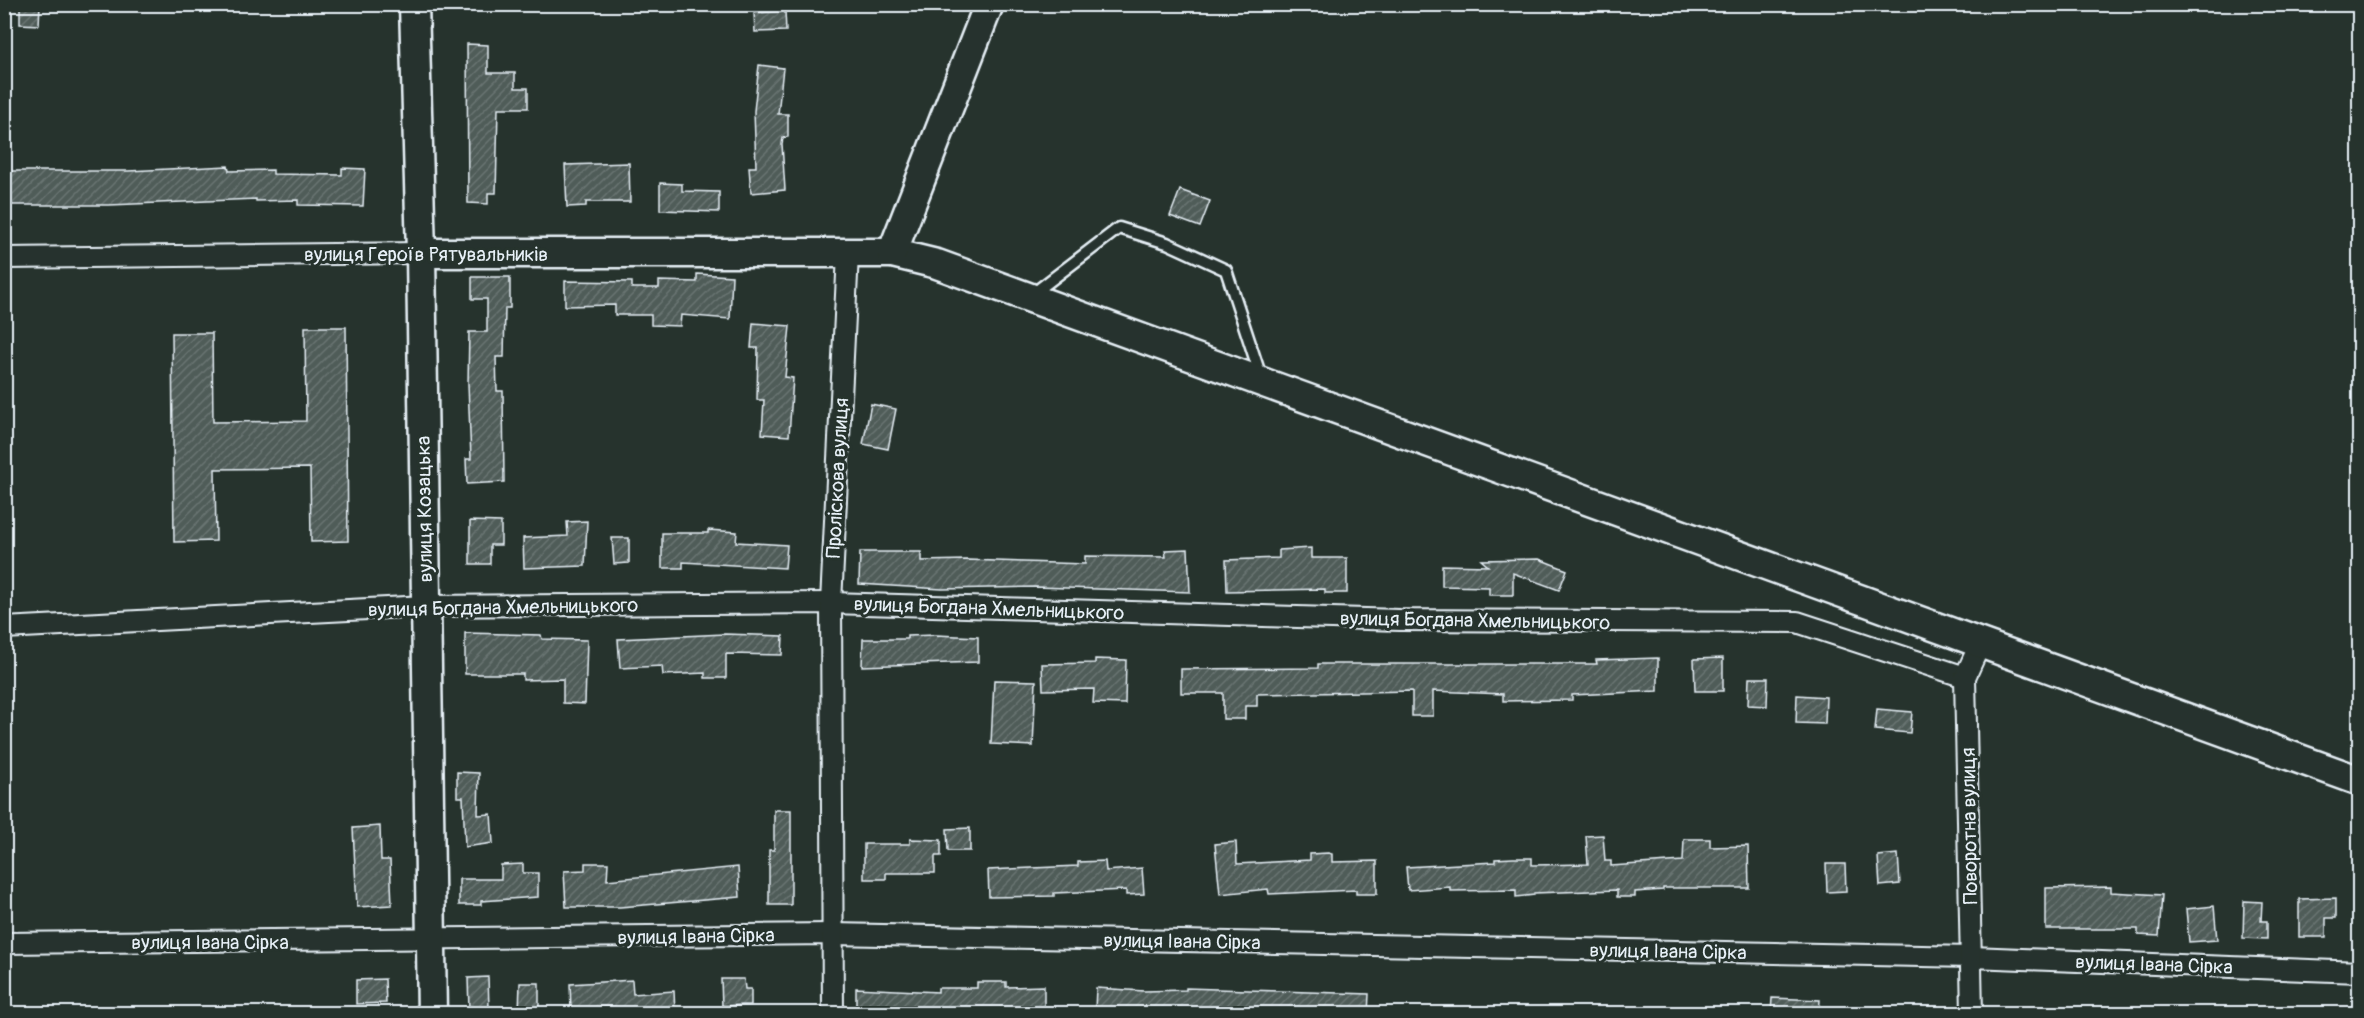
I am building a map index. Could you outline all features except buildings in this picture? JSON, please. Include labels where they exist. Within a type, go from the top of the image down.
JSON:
[{"type":"street","name":"вулиця Козацька","points":[[414,4],[421,253],[432,1014]]},
{"type":"street","points":[[892,253],[989,4]]},
{"type":"street","name":"вулиця Героїв Рятувальників","points":[[4,258],[421,253],[848,254]]},
{"type":"street","points":[[848,254],[892,253],[937,264],[1030,296],[2360,781]]},
{"type":"street","name":"Проліскова вулиця","points":[[833,1014],[831,603],[848,254]]},
{"type":"street","name":"вулиця Богдана Хмельницького","points":[[4,628],[426,606],[831,603],[1400,620],[1797,621],[1965,677]]},
{"type":"street","name":"Поворотна вулиця","points":[[1972,1014],[1965,677],[1981,642]]},
{"type":"street","name":"вулиця Івана Сірка","points":[[4,943],[833,934],[1972,957],[2360,972]]},
{"type":"lane","points":[[1030,296],[1119,228],[1167,243],[1226,270],[1262,380]]}]
